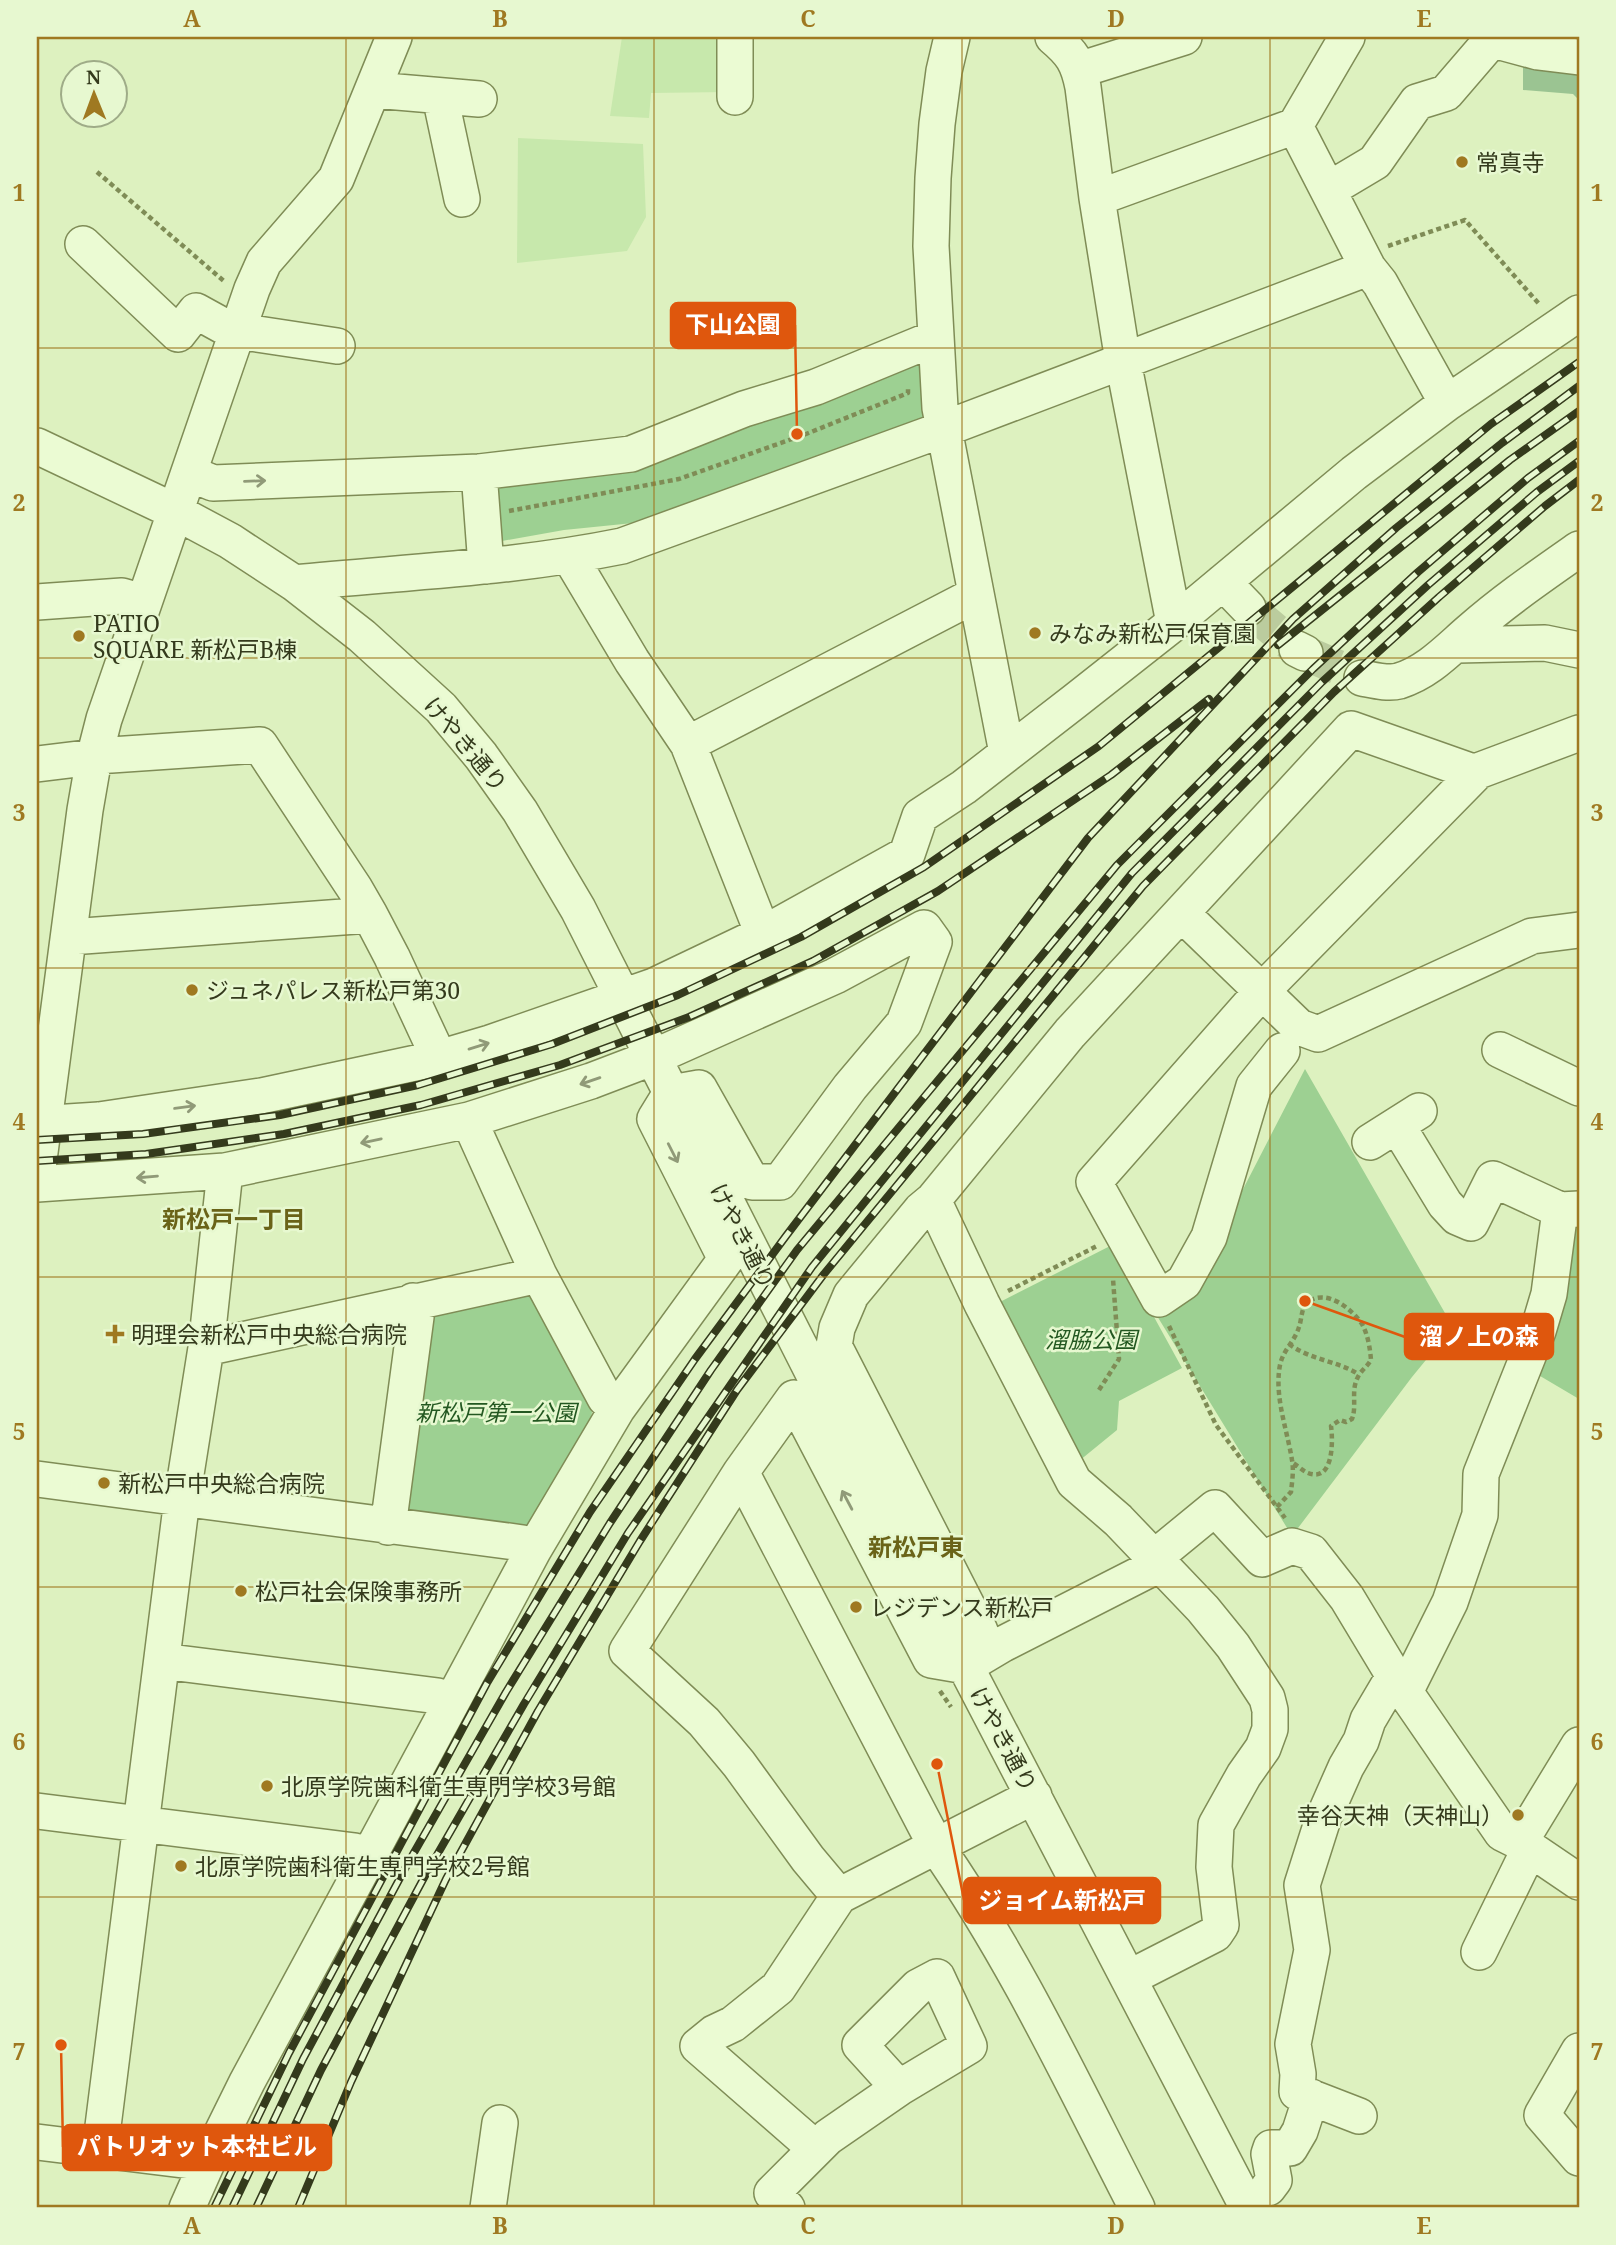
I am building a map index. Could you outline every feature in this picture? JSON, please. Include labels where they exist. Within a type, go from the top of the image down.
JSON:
[{"type":"street","points":[[734,37],[735,97]]},
{"type":"street","points":[[952,37],[936,124],[931,246],[921,344],[944,429],[1007,754]]},
{"type":"street","points":[[1053,37],[1071,52],[1079,70],[1123,361],[1174,624]]},
{"type":"street","points":[[1079,70],[1138,44],[1184,37]]},
{"type":"street","points":[[1097,198],[1296,126],[1347,37]]},
{"type":"street","points":[[37,1175],[40,1124],[70,937],[94,758],[143,601],[264,262],[336,178],[374,90],[383,41]]},
{"type":"street","points":[[1328,190],[1376,162],[1417,102],[1446,93],[1489,43],[1497,41],[1538,52],[1579,57]]},
{"type":"street","points":[[374,90],[479,100]]},
{"type":"street","points":[[440,96],[462,199]]},
{"type":"street","points":[[1296,126],[1365,262],[1380,283],[1447,403]]},
{"type":"street","points":[[83,244],[178,334],[196,311],[237,332],[337,346]]},
{"type":"street","points":[[294,583],[569,557],[622,545],[944,429],[1123,361],[1365,262]]},
{"type":"street","points":[[40,1124],[99,1120],[261,1097],[439,1058],[654,986],[763,934],[907,854],[920,816],[964,787],[1174,624],[1354,473],[1447,403],[1569,320]]},
{"type":"street","points":[[189,473],[213,483],[479,472],[631,454],[744,409],[816,387],[921,344]]},
{"type":"street","name":"けやき通り","points":[[37,445],[230,541],[294,583],[362,636],[441,708],[481,756],[550,859],[624,997],[671,1093],[1129,1978],[1258,2198]]},
{"type":"street","points":[[479,472],[486,566]]},
{"type":"street","points":[[1362,678],[1392,682],[1420,673],[1458,645],[1468,633],[1499,608],[1579,549]]},
{"type":"street","points":[[569,557],[632,662],[688,744],[763,934]]},
{"type":"street","points":[[1223,582],[1248,608]]},
{"type":"street","points":[[688,744],[975,595]]},
{"type":"street","points":[[37,602],[122,596],[143,601]]},
{"type":"street","points":[[1458,645],[1545,643],[1579,650]]},
{"type":"street","points":[[966,1665],[980,1632],[834,1346],[837,1328],[851,1295],[1070,1033],[1352,729],[1470,771],[1478,771],[1579,733]]},
{"type":"street","points":[[37,764],[260,745],[370,915],[398,968],[439,1058]]},
{"type":"street","points":[[1282,1051],[1254,1087],[1209,1237],[1184,1282],[1159,1299],[1094,1182],[1262,991],[1478,771]]},
{"type":"street","points":[[1181,913],[1299,1027],[1318,1034],[1532,936],[1579,930]]},
{"type":"street","points":[[70,937],[370,915]]},
{"type":"street","points":[[37,1184],[225,1171],[469,1120],[654,1058],[835,976],[924,928],[934,942],[904,1023],[850,1087],[780,1182],[752,1182],[699,1088],[671,1093],[655,1119],[726,1259],[617,1409],[534,1549],[247,2082],[187,2208]]},
{"type":"street","points":[[1500,1050],[1579,1088]]},
{"type":"street","points":[[469,1120],[539,1275],[606,1398],[617,1409]]},
{"type":"street","points":[[1359,2116],[1297,2092],[1298,2074],[1293,2044],[1312,1950],[1302,1885],[1323,1819],[1368,1720],[1399,1684],[1450,1602],[1480,1515],[1481,1474],[1538,1331],[1570,1210],[1493,1179],[1471,1223],[1457,1217],[1445,1204],[1395,1126]]},
{"type":"street","points":[[100,2150],[182,1499],[206,1348],[225,1171]]},
{"type":"street","points":[[933,1200],[982,1304],[1074,1482],[1118,1520],[1203,1609],[1233,1646],[1266,1698],[1270,1710],[1270,1730],[1264,1748],[1244,1775],[1216,1825],[1214,1867],[1221,1925],[1215,1934],[1129,1978]]},
{"type":"street","points":[[206,1348],[539,1275]]},
{"type":"street","points":[[388,1527],[416,1317],[413,1301]]},
{"type":"street","points":[[839,1896],[704,1722],[627,1651],[741,1472],[793,1398],[932,1660],[966,1665],[1157,1561],[1215,1508],[1262,1559],[1292,1546],[1311,1552],[1347,1598],[1399,1684],[1502,1833],[1525,1845],[1579,1882]]},
{"type":"street","points":[[741,1472],[936,1846],[971,1896],[1032,2005],[1137,2208]]},
{"type":"street","points":[[37,1479],[523,1543],[534,1549]]},
{"type":"street","points":[[162,1661],[438,1696],[451,1701]]},
{"type":"street","points":[[1479,1952],[1525,1845],[1579,1745]]},
{"type":"street","points":[[816,2149],[698,2046],[714,2032],[733,2024],[778,1988],[839,1896],[1034,1796]]},
{"type":"street","points":[[37,1811],[355,1851],[368,1858]]},
{"type":"street","points":[[1579,2051],[1542,2115],[1579,2158]]},
{"type":"street","points":[[772,2203],[828,2137],[899,2088]]},
{"type":"street","points":[[1258,2198],[1274,2180],[1269,2154],[1271,2148],[1290,2147],[1300,2131],[1311,2097]]},
{"type":"street","points":[[488,2208],[500,2123]]},
{"type":"street","points":[[37,2142],[207,2163]]},
{"type":"path","points":[[97,172],[234,289]]},
{"type":"path","points":[[1365,262],[1465,220],[1569,320]]},
{"type":"path","points":[[481,517],[679,479],[806,434],[908,393],[921,344]]},
{"type":"path","points":[[1022,1285],[1099,1245]]},
{"type":"path","points":[[1099,1390],[1119,1359],[1112,1266]]},
{"type":"path","points":[[1278,1507],[1292,1492],[1293,1464],[1282,1419],[1279,1375],[1281,1362],[1299,1329],[1303,1308],[1308,1302],[1316,1298],[1334,1300],[1349,1309],[1362,1325],[1371,1360],[1367,1368],[1358,1374],[1353,1393],[1355,1411],[1352,1419],[1346,1422],[1340,1420],[1331,1426],[1333,1454],[1330,1463],[1317,1473],[1310,1474],[1293,1464]]},
{"type":"path","points":[[1159,1299],[1160,1308],[1216,1425],[1288,1521],[1309,1542],[1311,1552]]},
{"type":"path","points":[[1289,1344],[1321,1361],[1358,1374]]},
{"type":"green space","points":[[622,37],[730,37],[728,92],[651,93],[649,118],[610,116]]},
{"type":"green space","points":[[1523,61],[1579,67],[1579,100],[1573,94],[1523,90]]},
{"type":"green space","points":[[518,138],[643,144],[646,217],[627,251],[517,263]]},
{"type":"green space","points":[[922,355],[928,416],[673,519],[564,530],[491,543],[490,487]]},
{"type":"green space","points":[[1305,1069],[1453,1327],[1292,1536],[1154,1311],[1191,1290]]},
{"type":"green space","points":[[1579,1220],[1579,1399],[1535,1373],[1572,1227]]},
{"type":"green space","name":"溜脇公園","points":[[1114,1244],[1182,1368],[1119,1401],[1117,1430],[1079,1461],[996,1304]]},
{"type":"green space","name":"新松戸第一公園","points":[[527,1288],[537,1295],[592,1412],[590,1426],[531,1525],[519,1533],[401,1518],[421,1317]]},
{"type":"tunnel","points":[[1248,608],[1297,649]]},
{"type":"tunnel","points":[[1305,653],[1362,678]]},
{"type":"railway","points":[[37,1140],[143,1134],[280,1115],[418,1085],[552,1044],[678,995],[801,937],[924,867],[1099,746],[1491,424],[1579,362]]},
{"type":"railway","points":[[214,2208],[289,2053],[487,1683],[590,1512],[695,1359],[786,1236],[1088,838],[1293,619],[1396,528],[1502,443],[1579,386]]},
{"type":"railway","points":[[1278,645],[1510,460],[1579,411]]},
{"type":"railway","points":[[232,2208],[303,2059],[408,1863],[506,1692],[610,1523],[711,1370],[797,1250],[1117,865],[1313,669],[1418,572],[1528,478],[1579,441]]},
{"type":"railway","points":[[256,2208],[321,2070],[426,1874],[524,1704],[628,1533],[812,1267],[1132,873],[1322,682],[1428,585],[1537,492],[1579,461]]},
{"type":"railway","points":[[298,2208],[351,2082],[446,1879],[538,1711],[640,1541],[737,1390],[824,1274],[1143,886],[1334,692],[1439,597],[1579,480]]},
{"type":"railway","points":[[37,1161],[146,1154],[284,1134],[421,1105],[560,1065],[689,1017],[813,961],[938,891],[1111,775],[1209,699]]},
{"type":"place","name":"常真寺","points":[[1462,162]]},
{"type":"place","name":"下山公園","points":[[797,434]]},
{"type":"place","name":"みなみ新松戸保育園","points":[[1035,633]]},
{"type":"place","name":"PATIO SQUARE 新松戸B棟","points":[[79,636]]},
{"type":"place","name":"ジュネパレス新松戸第30","points":[[192,990]]},
{"type":"place","name":"溜ノ上の森","points":[[1305,1301]]},
{"type":"place","name":"明理会新松戸中央総合病院","points":[[115,1334]]},
{"type":"place","name":"新松戸中央総合病院","points":[[104,1483]]},
{"type":"place","name":"松戸社会保険事務所","points":[[241,1591]]},
{"type":"place","name":"レジデンス新松戸","points":[[856,1607]]},
{"type":"place","name":"ジョイム新松戸","points":[[937,1764]]},
{"type":"place","name":"北原学院歯科衛生専門学校3号館","points":[[267,1786]]},
{"type":"place","name":"幸谷天神（天神山）","points":[[1518,1815]]},
{"type":"place","name":"北原学院歯科衛生専門学校2号館","points":[[181,1866]]},
{"type":"place","name":"パトリオット本社ビル","points":[[61,2045]]},
{"type":"district","name":"新松戸一丁目","points":[[234,1218]]},
{"type":"district","name":"新松戸東","points":[[916,1546]]}]
